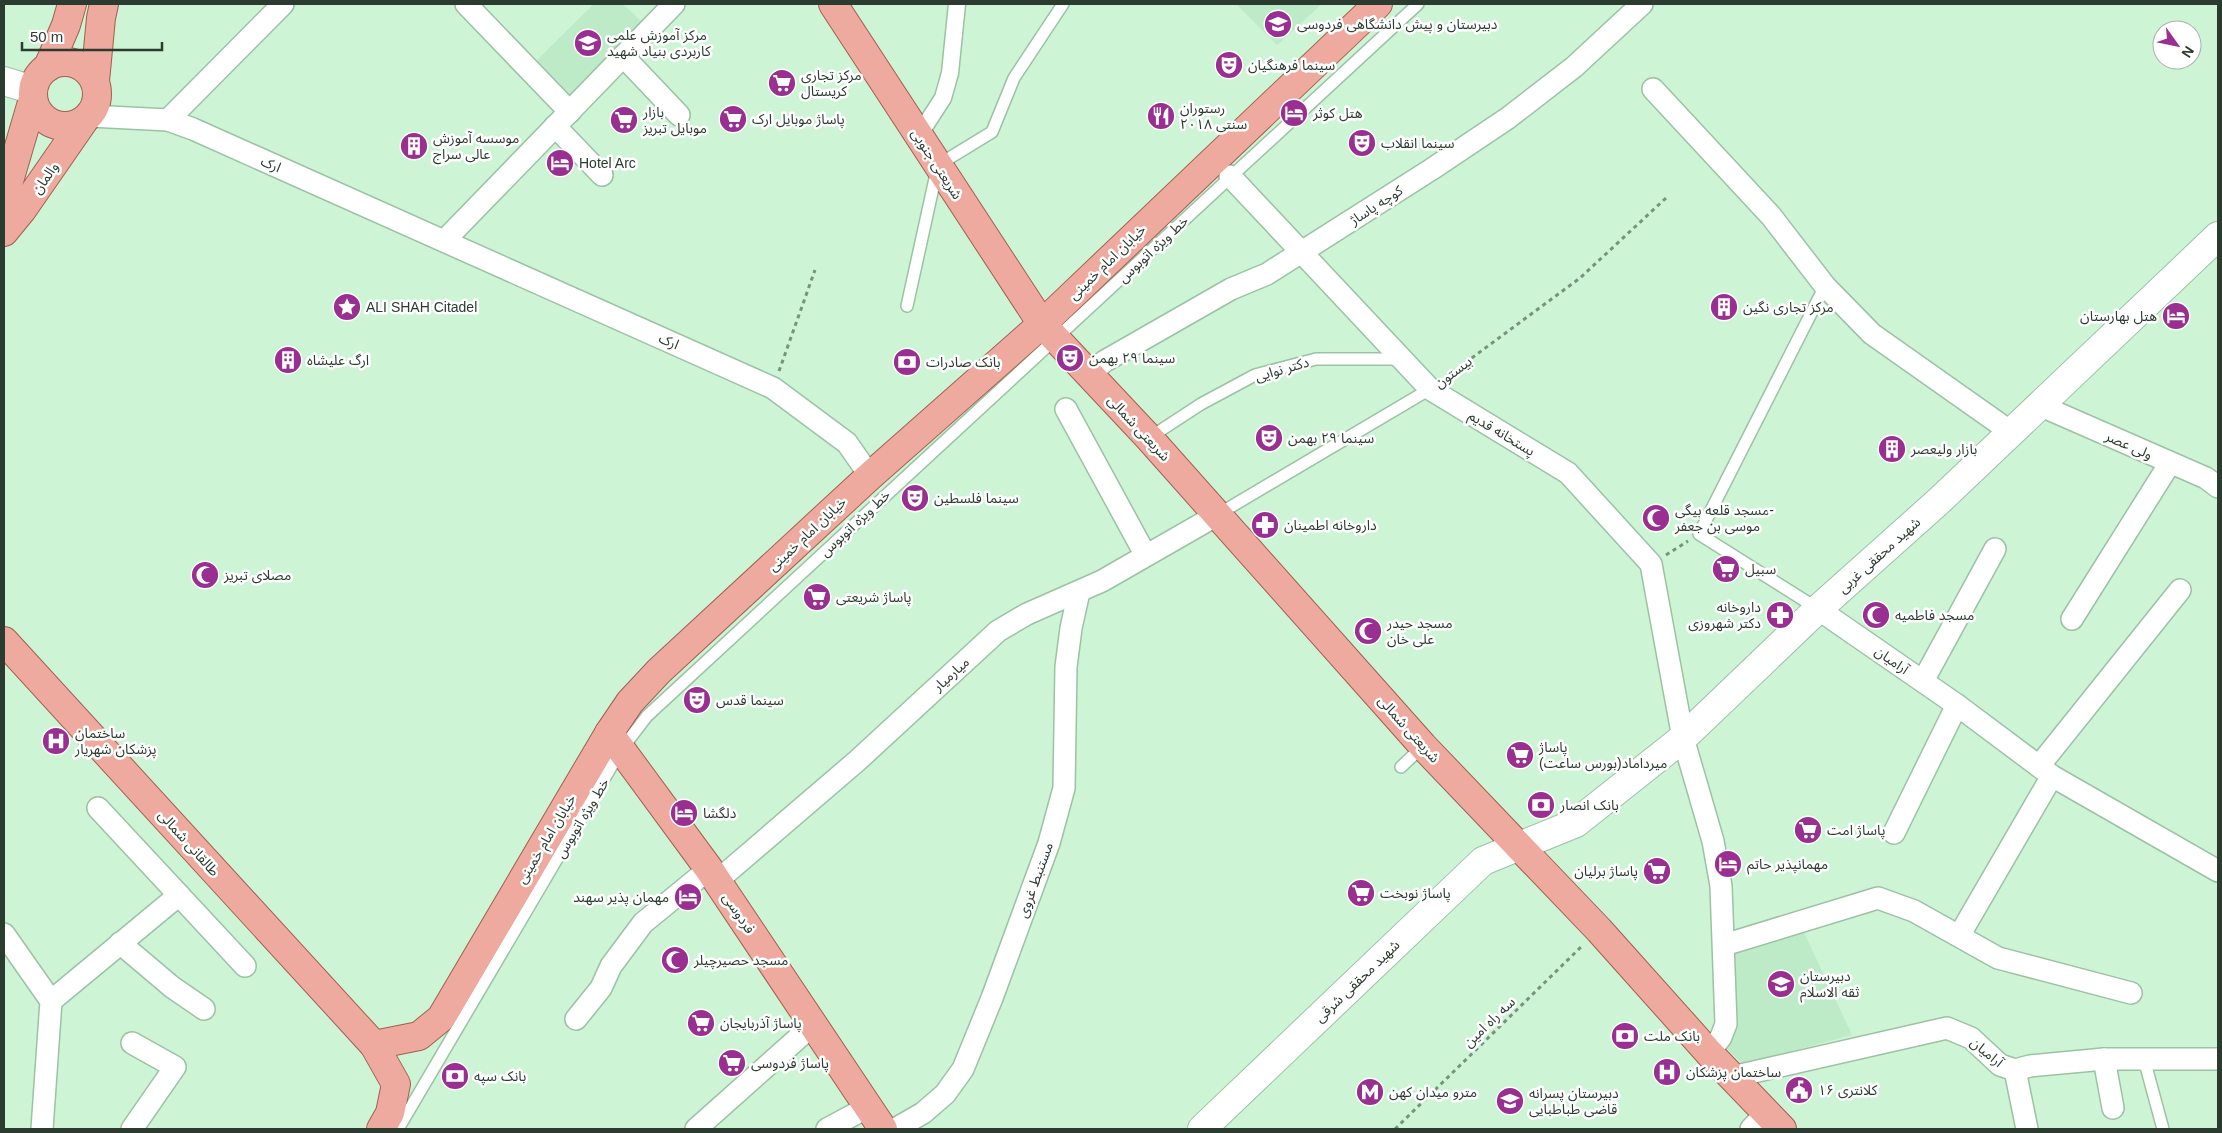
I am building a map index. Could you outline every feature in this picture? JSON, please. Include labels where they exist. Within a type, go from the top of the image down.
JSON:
[{"type":"main road","points":[[48,67],[66,25],[72,4]]},
{"type":"main road","points":[[95,81],[90,73],[74,63],[56,63],[41,73],[33,95],[36,108],[48,122],[66,127],[87,119],[98,99],[95,81],[104,4]]},
{"type":"main road","name":"شریعتی جنوبی","points":[[834,4],[1048,332]]},
{"type":"main road","name":"خیابان امام خمینی","points":[[374,1045],[419,1036],[441,1018],[615,742],[630,702],[659,671],[870,476],[1048,332],[1378,4]]},
{"type":"main road","name":"والمان","points":[[4,198],[33,95]]},
{"type":"main road","name":"والمان","points":[[4,232],[87,119]]},
{"type":"main road","name":"شریعتی شمالی","points":[[1048,332],[1149,438],[1423,746],[1599,930],[1709,1053],[1732,1076],[1766,1124]]},
{"type":"main road","name":"طالقانی شمالی","points":[[4,641],[374,1045]]},
{"type":"main road","points":[[4,656],[52,692]]},
{"type":"main road","name":"فردوسی","points":[[615,742],[713,875],[883,1129]]},
{"type":"main road","points":[[374,1045],[396,1084],[390,1113],[381,1129]]},
{"type":"street","points":[[168,120],[284,4]]},
{"type":"street","points":[[466,4],[563,119],[602,175]]},
{"type":"street","points":[[444,241],[674,4]]},
{"type":"street","points":[[919,136],[943,98],[950,73],[957,4]]},
{"type":"street","name":"کوچه پاساژ","points":[[1089,374],[1105,361],[1231,289],[1267,274],[1301,254],[1508,118],[1574,68],[1642,4]]},
{"type":"street","points":[[623,56],[679,115]]},
{"type":"street","points":[[4,81],[33,95]]},
{"type":"street","points":[[1653,89],[1771,216],[1825,286],[1872,334],[2011,432]]},
{"type":"street","name":"ارک","points":[[87,119],[168,120],[194,129],[773,388],[847,443],[870,476]]},
{"type":"street","name":"پستخانه قدیم","points":[[1230,176],[1430,390],[1568,473],[1651,564]]},
{"type":"street","name":"شهید محققی غربی","points":[[1519,845],[1576,823],[1683,738],[1818,609],[1940,500],[2218,236]]},
{"type":"street","name":"ولی عصر","points":[[2039,406],[2206,478],[2218,487]]},
{"type":"street","points":[[1066,409],[1145,554]]},
{"type":"street","points":[[2072,619],[2170,463]]},
{"type":"street","name":"میارمیار","points":[[576,1020],[601,988],[612,966],[643,923],[713,875],[857,761],[998,631],[1027,614],[1102,581],[1145,554],[1217,515]]},
{"type":"street","points":[[1923,681],[1995,549]]},
{"type":"street","points":[[1651,564],[1683,738],[1713,841],[1721,886],[1726,1024],[1721,1037],[1709,1053]]},
{"type":"street","points":[[1959,936],[2046,771],[2180,590]]},
{"type":"street","name":"مستنبط غروی","points":[[895,1129],[923,1113],[944,1094],[963,1068],[989,1006],[1049,843],[1064,788],[1066,667],[1071,628],[1079,592]]},
{"type":"street","name":"آرامیان","points":[[1818,609],[1957,705],[2046,771],[2218,871]]},
{"type":"street","points":[[1894,833],[1957,705]]},
{"type":"street","points":[[98,808],[245,966]]},
{"type":"street","name":"شهید محققی شرقی","points":[[1202,1129],[1483,861],[1519,845]]},
{"type":"street","points":[[51,1001],[178,895]]},
{"type":"street","points":[[1724,945],[1878,898],[1914,911],[1998,958],[2131,993]]},
{"type":"street","points":[[4,934],[51,1001],[43,1129]]},
{"type":"street","points":[[120,943],[172,987],[204,1009]]},
{"type":"street","points":[[696,1129],[814,1024]]},
{"type":"street","name":"آرامیان","points":[[1732,1076],[1947,1028],[1972,1038],[2000,1065],[2016,1070],[2030,1066],[2104,1059],[2218,1059]]},
{"type":"street","points":[[132,1042],[175,1067],[132,1129]]},
{"type":"street","points":[[2104,1059],[2112,1108]]},
{"type":"street","points":[[2016,1070],[2027,1129]]},
{"type":"street","points":[[827,1129],[868,1107]]},
{"type":"lane","points":[[907,306],[938,165],[992,132],[1014,78],[1063,4]]},
{"type":"lane","name":"خط ویژه اتوبوس","points":[[398,1129],[615,742],[652,710],[1048,332],[1230,176],[1418,4]]},
{"type":"lane","points":[[1818,609],[1699,534],[1825,286]]},
{"type":"lane","name":"دکتر نوایی","points":[[1149,438],[1201,404],[1255,375],[1316,359],[1402,359]]},
{"type":"lane","name":"بیستون","points":[[1217,515],[1430,390]]},
{"type":"lane","points":[[1401,767],[1423,746]]},
{"type":"lane","points":[[2144,1059],[2163,1129]]},
{"type":"path","name":"بیستون","points":[[1430,390],[1580,278],[1666,198]]},
{"type":"path","points":[[773,388],[815,270]]},
{"type":"path","points":[[1651,564],[1699,534]]},
{"type":"path","name":"سه راه امین","points":[[1395,1129],[1599,930]]},
{"type":"shaded area","name":"مرکز آموزش علمی کاربردی بنیاد شهید","points":[[594,4],[623,4],[642,22],[567,99],[534,63]]},
{"type":"shaded area","name":"دبیرستان و پیش دانشگاهی فردوسی","points":[[1236,4],[1322,4],[1277,45]]},
{"type":"shaded area","name":"دبیرستان ثقه الاسلام","points":[[1799,922],[1852,1035],[1743,1064],[1724,1046],[1735,1023],[1734,944]]},
{"type":"place","name":"دبیرستان و پیش دانشگاهی فردوسی","points":[[1278,24]]},
{"type":"place","name":"مرکز آموزش علمی کاربردی بنیاد شهید","points":[[588,43]]},
{"type":"place","name":"سینما فرهنگیان","points":[[1229,65]]},
{"type":"place","name":"مرکز تجاری کریستال","points":[[782,83]]},
{"type":"place","name":"هتل کوثر","points":[[1294,113]]},
{"type":"place","name":"رستوران سنتی ۲۰۱۸","points":[[1161,116]]},
{"type":"place","name":"پاساژ موبایل ارک","points":[[733,119]]},
{"type":"place","name":"بازار موبایل تبریز","points":[[624,120]]},
{"type":"place","name":"سینما انقلاب","points":[[1362,143]]},
{"type":"place","name":"موسسه آموزش عالی سراج","points":[[414,146]]},
{"type":"place","name":"Hotel Arc","points":[[560,163]]},
{"type":"place","name":"ALI SHAH Citadel","points":[[347,307]]},
{"type":"place","name":"مرکز تجاری نگین","points":[[1724,307]]},
{"type":"place","name":"هتل بهارستان","points":[[2176,316]]},
{"type":"place","name":"سینما ٢٩ بهمن","points":[[1070,358]]},
{"type":"place","name":"ارگ علیشاه","points":[[288,360]]},
{"type":"place","name":"بانک صادرات","points":[[907,362]]},
{"type":"place","name":"سینما ۲۹ بهمن","points":[[1269,438]]},
{"type":"place","name":"بازار ولیعصر","points":[[1892,449]]},
{"type":"place","name":"سینما فلسطین","points":[[915,498]]},
{"type":"place","name":"مسجد قلعه بیگی- موسی بن جعفر","points":[[1656,518]]},
{"type":"place","name":"داروخانه اطمینان","points":[[1265,525]]},
{"type":"place","name":"سبیل","points":[[1726,569]]},
{"type":"place","name":"مصلای تبریز","points":[[205,575]]},
{"type":"place","name":"پاساژ شریعتی","points":[[817,597]]},
{"type":"place","name":"داروخانه دکتر شهروزی","points":[[1780,615]]},
{"type":"place","name":"مسجد فاطمیه","points":[[1876,615]]},
{"type":"place","name":"مسجد حیدر علی خان","points":[[1368,631]]},
{"type":"place","name":"سینما قدس","points":[[697,700]]},
{"type":"place","name":"ساختمان پزشکان شهریار","points":[[56,741]]},
{"type":"place","name":"پاساژ میرداماد(بورس ساعت)","points":[[1520,755]]},
{"type":"place","name":"بانک انصار","points":[[1541,805]]},
{"type":"place","name":"دلگشا","points":[[684,813]]},
{"type":"place","name":"پاساژ امت","points":[[1808,830]]},
{"type":"place","name":"مهمانپذیر حاتم","points":[[1728,864]]},
{"type":"place","name":"پاساژ برلیان","points":[[1657,871]]},
{"type":"place","name":"پاساژ نوبخت","points":[[1361,893]]},
{"type":"place","name":"مهمان پذیر سهند","points":[[688,897]]},
{"type":"place","name":"مسجد حصیرچیلر","points":[[675,960]]},
{"type":"place","name":"دبیرستان ثقه الاسلام","points":[[1781,984]]},
{"type":"place","name":"پاساژ آذربایجان","points":[[701,1023]]},
{"type":"place","name":"بانک ملت","points":[[1625,1036]]},
{"type":"place","name":"پاساژ فردوسی","points":[[732,1063]]},
{"type":"place","name":"ساختمان پزشکان","points":[[1667,1072]]},
{"type":"place","name":"بانک سپه","points":[[455,1076]]},
{"type":"place","name":"کلانتری ۱۶","points":[[1799,1090]]},
{"type":"place","name":"مترو میدان کهن","points":[[1370,1092]]},
{"type":"place","name":"دبیرستان پسرانه قاضی طباطبایی","points":[[1510,1101]]}]
